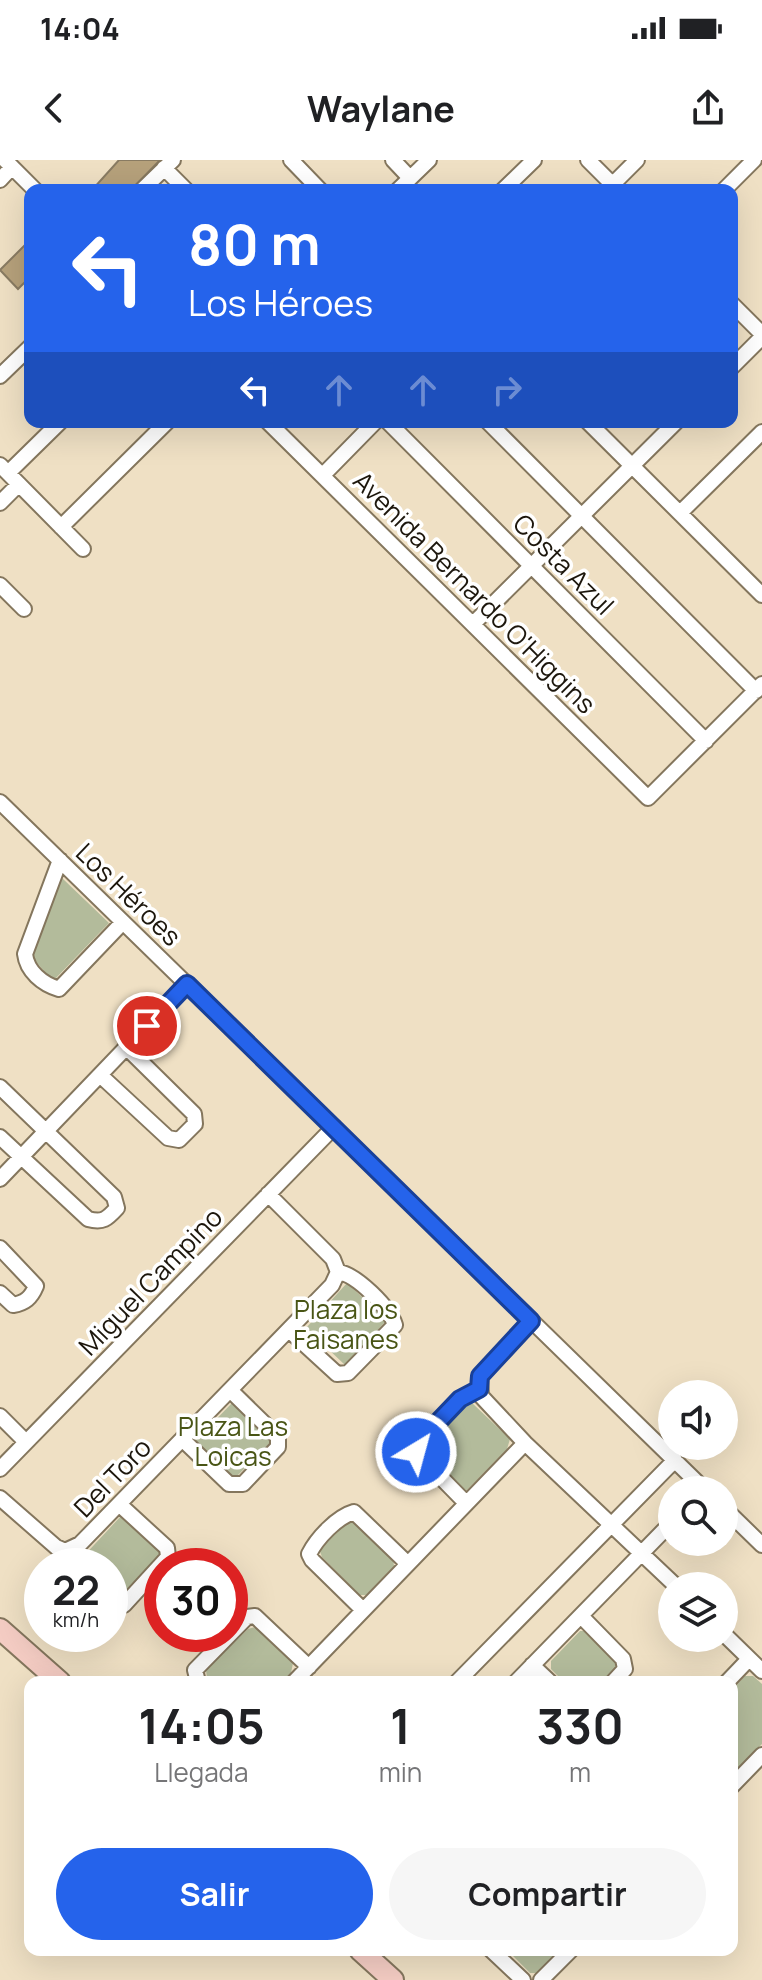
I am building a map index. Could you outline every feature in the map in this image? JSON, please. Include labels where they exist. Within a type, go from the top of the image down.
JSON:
[{"type":"street","points":[[291,160],[314,184]]},
{"type":"street","points":[[393,160],[410,178]]},
{"type":"street","points":[[404,184],[429,160]]},
{"type":"street","points":[[509,184],[534,160]]},
{"type":"street","points":[[588,160],[609,184]]},
{"type":"street","points":[[616,184],[637,160]]},
{"type":"street","points":[[730,184],[754,160]]},
{"type":"street","points":[[0,180],[9,164],[29,184]]},
{"type":"street","points":[[148,184],[168,164],[182,184]]},
{"type":"street","points":[[738,310],[762,336],[738,361]]},
{"type":"street","points":[[0,376],[24,353]]},
{"type":"street","points":[[0,503],[9,474],[54,428]]},
{"type":"street","points":[[61,527],[161,428]]},
{"type":"street","name":"Avenida Bernardo O'Higgins","points":[[274,428],[648,798],[706,741]]},
{"type":"street","points":[[323,475],[369,428]]},
{"type":"street","name":"Costa Azul","points":[[394,428],[706,741]]},
{"type":"street","points":[[494,428],[759,688],[706,741]]},
{"type":"street","points":[[594,428],[762,595]]},
{"type":"street","points":[[473,624],[670,428]]},
{"type":"street","points":[[680,513],[760,438]]},
{"type":"street","points":[[9,474],[83,549]]},
{"type":"street","points":[[0,585],[24,609]]},
{"type":"street","name":"Los Héroes","points":[[0,802],[658,1444]]},
{"type":"street","points":[[60,860],[25,954],[26,965],[46,985],[59,989],[123,922]]},
{"type":"street","points":[[0,1179],[187,984]]},
{"type":"street","points":[[100,1075],[168,1138],[179,1140],[195,1124],[194,1114],[126,1047]]},
{"type":"street","points":[[0,1087],[114,1197],[117,1208],[106,1220],[98,1222],[88,1219],[0,1137]]},
{"type":"street","name":"Miguel Campino","points":[[0,1469],[334,1127]]},
{"type":"street","points":[[268,1194],[333,1259],[338,1272],[349,1274],[392,1314],[395,1325],[348,1373],[337,1374],[289,1330]]},
{"type":"street","points":[[0,1248],[36,1286],[24,1303],[13,1305],[0,1293]]},
{"type":"street","name":"Del Toro","points":[[71,1548],[80,1544],[289,1330],[332,1285],[338,1272]]},
{"type":"street","points":[[531,1321],[480,1376],[479,1389],[484,1402],[662,1572]]},
{"type":"street","points":[[466,1503],[416,1452],[418,1443],[460,1399],[479,1389]]},
{"type":"street","points":[[182,1439],[229,1484],[243,1484],[252,1475],[278,1447],[278,1437],[230,1390]]},
{"type":"street","points":[[0,1416],[26,1442]]},
{"type":"street","points":[[300,1676],[525,1443]]},
{"type":"street","points":[[463,1676],[675,1460]]},
{"type":"street","name":"Los Héroes","points":[[675,1460],[690,1476]]},
{"type":"street","name":"Del Toro","points":[[0,1498],[58,1548]]},
{"type":"street","points":[[119,1504],[167,1548],[168,1557],[128,1601]]},
{"type":"street","points":[[363,1610],[312,1560],[309,1554],[313,1546],[345,1515],[354,1512],[408,1564]]},
{"type":"street","points":[[738,1522],[762,1545]]},
{"type":"street","points":[[522,1676],[658,1536]]},
{"type":"street","points":[[196,1676],[195,1670],[247,1617],[255,1616],[309,1667]]},
{"type":"street","points":[[581,1616],[623,1659],[625,1669],[619,1676]]},
{"type":"street","points":[[0,1629],[53,1676]]},
{"type":"street","points":[[738,1648],[762,1671]]},
{"type":"street","points":[[733,1676],[749,1659]]},
{"type":"street","points":[[532,1665],[544,1676]]},
{"type":"street","points":[[738,1780],[762,1755]]},
{"type":"street","points":[[367,1956],[393,1980]]},
{"type":"street","points":[[497,1956],[523,1980]]},
{"type":"street","points":[[541,1980],[565,1956]]},
{"type":"green space","points":[[62,878],[109,923],[55,979],[49,977],[32,957]]},
{"type":"green space","name":"Plaza los Faisanes","points":[[347,1283],[387,1320],[345,1365],[306,1328]]},
{"type":"green space","points":[[471,1402],[510,1439],[507,1449],[467,1490],[458,1489],[423,1454],[422,1446],[464,1404]]},
{"type":"green space","name":"Plaza Las Loicas","points":[[232,1403],[271,1442],[234,1479],[195,1441]]},
{"type":"green space","points":[[121,1516],[156,1548],[144,1548],[144,1571],[128,1588],[128,1548],[91,1548]]},
{"type":"green space","points":[[347,1521],[358,1524],[393,1558],[394,1566],[366,1595],[360,1595],[322,1557],[319,1549]]},
{"type":"green space","points":[[255,1627],[293,1663],[288,1676],[207,1676],[206,1670],[224,1652],[248,1652],[248,1629]]},
{"type":"green space","points":[[580,1631],[587,1631],[617,1660],[617,1669],[610,1676],[558,1676],[551,1669],[551,1661]]},
{"type":"green space","points":[[745,1676],[753,1676],[762,1684],[762,1744],[738,1768],[738,1684]]},
{"type":"green space","points":[[513,1956],[555,1956],[539,1973],[530,1973]]},
{"type":"building","points":[[119,160],[160,160],[137,184],[97,184]]},
{"type":"building","points":[[24,246],[24,283],[18,289],[0,270]]},
{"type":"route","points":[[147,1026],[187,984],[531,1321],[486,1368],[480,1376],[479,1389],[460,1399],[418,1443],[416,1452]]}]
